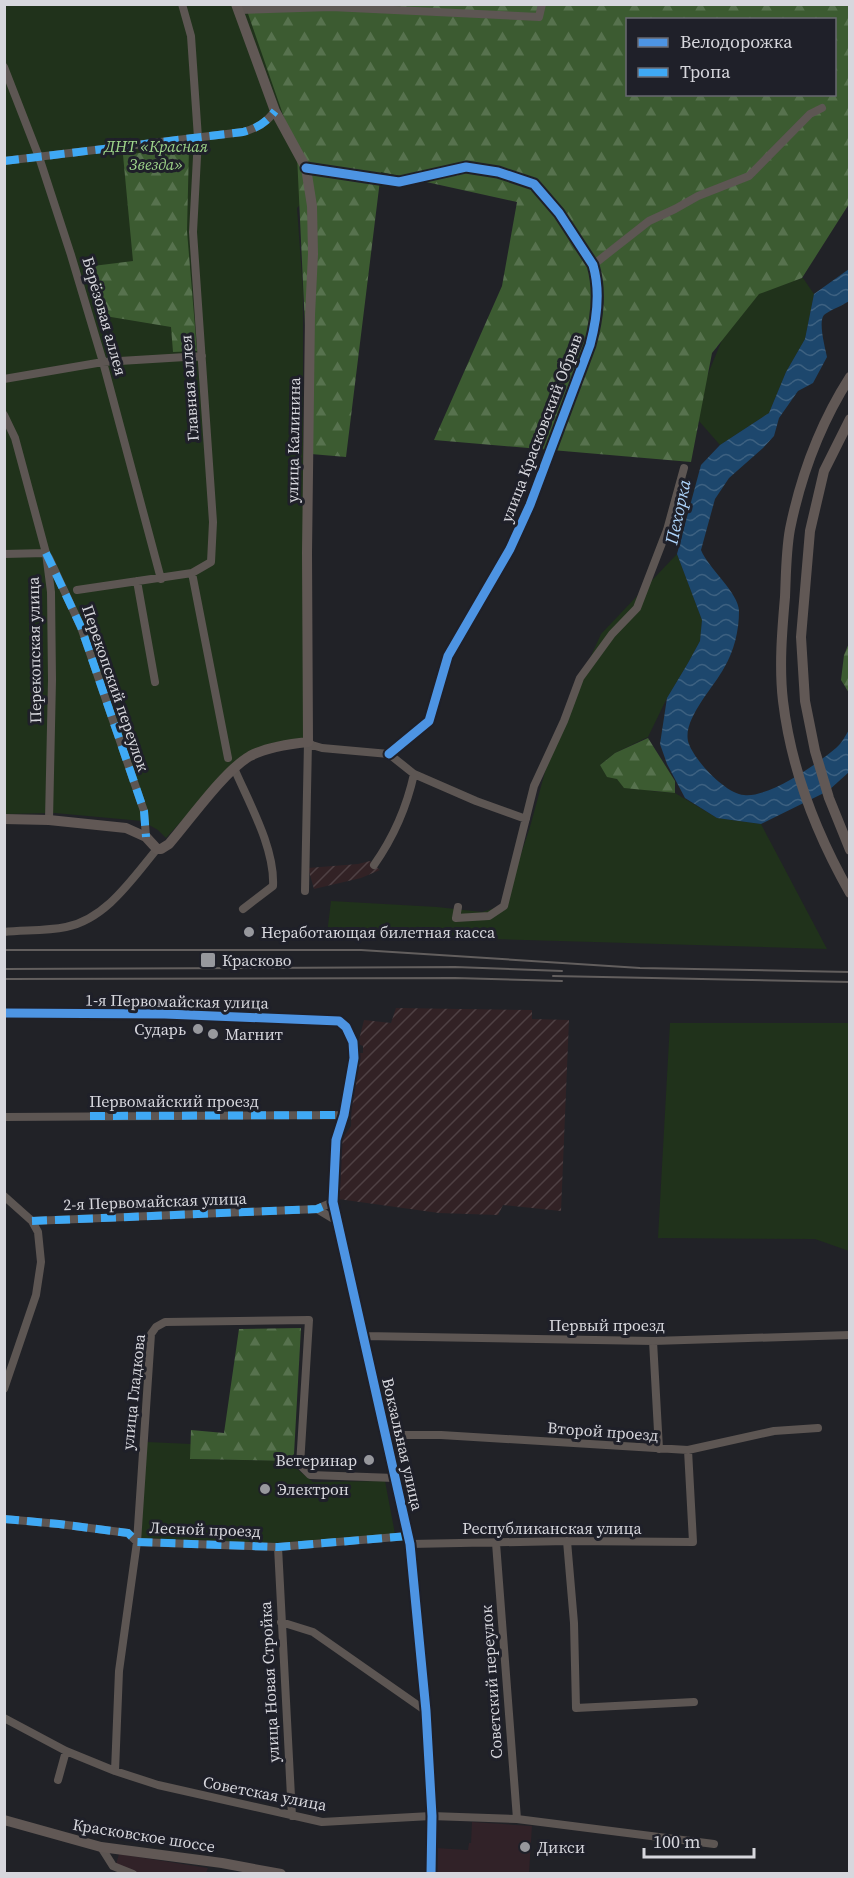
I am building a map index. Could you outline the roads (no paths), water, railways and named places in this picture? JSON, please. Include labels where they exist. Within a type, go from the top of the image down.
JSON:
[{"type":"main road","name":"улица Калинина","points":[[238,7],[275,111],[306,168],[312,206],[307,553],[308,742]]},
{"type":"main road","points":[[849,377],[834,402],[806,468],[790,530],[782,632],[783,700],[795,760],[809,803],[831,857],[849,893]]},
{"type":"main road","points":[[849,419],[824,471],[810,531],[801,637],[805,701],[815,751],[829,798],[849,850]]},
{"type":"main road","points":[[4,819],[49,820],[126,828],[146,837],[157,849],[161,849],[169,844],[231,763],[290,744],[308,742]]},
{"type":"main road","name":"Красковское шоссе","points":[[4,1820],[101,1847],[222,1863],[281,1874]]},
{"type":"street","name":"Главная аллея","points":[[182,4],[191,36],[198,138],[192,232],[213,522],[211,562],[192,573]]},
{"type":"street","points":[[238,7],[331,7],[539,17],[542,4]]},
{"type":"street","name":"Берёзовая аллея","points":[[4,67],[39,157],[71,255],[103,362],[161,579]]},
{"type":"street","points":[[593,266],[649,220],[698,196],[749,176],[804,120],[822,108]]},
{"type":"street","points":[[4,160],[249,130],[268,120],[275,111]]},
{"type":"street","name":"улица Красковский Обрыв","points":[[306,168],[399,183],[466,166],[534,184],[548,198],[593,266],[598,295],[596,322],[590,345],[530,506],[510,549],[448,656],[429,721],[389,754]]},
{"type":"street","points":[[4,379],[103,362],[202,356]]},
{"type":"street","name":"Перекопская улица","points":[[4,415],[15,438],[46,553],[51,592],[49,820]]},
{"type":"street","points":[[458,907],[456,918],[489,916],[504,906],[534,786],[580,678],[612,634],[637,608],[667,530],[684,468]]},
{"type":"street","points":[[4,554],[46,553]]},
{"type":"street","name":"Перекопский переулок","points":[[46,553],[81,627],[144,811],[146,837]]},
{"type":"street","points":[[77,590],[192,573],[231,763],[268,847],[273,879],[273,886],[243,909]]},
{"type":"street","points":[[137,581],[155,682]]},
{"type":"street","points":[[308,742],[322,748],[389,754],[414,774],[476,801],[526,819]]},
{"type":"street","name":"улица Калинина","points":[[304,891],[308,742]]},
{"type":"street","points":[[374,865],[403,810],[414,774]]},
{"type":"street","points":[[4,932],[66,927],[88,919],[116,898],[157,849]]},
{"type":"street","name":"1-я Первомайская улица","points":[[4,1013],[165,1014],[339,1021],[346,1028]]},
{"type":"street","name":"Вокзальная улица","points":[[346,1028],[353,1042],[354,1058],[344,1115],[336,1140],[333,1202],[409,1540],[426,1711],[432,1816],[431,1874]]},
{"type":"street","name":"Первомайский проезд","points":[[4,1117],[344,1115]]},
{"type":"street","points":[[4,1196],[32,1221],[38,1232],[40,1262],[36,1295],[4,1389]]},
{"type":"street","name":"2-я Первомайская улица","points":[[32,1221],[317,1209],[333,1202]]},
{"type":"street","points":[[317,1209],[337,1221]]},
{"type":"street","name":"улица Гладкова","points":[[137,1542],[151,1334],[156,1327],[165,1322],[309,1320],[300,1465],[310,1476],[395,1478]]},
{"type":"street","name":"Первый проезд","points":[[364,1336],[653,1341],[849,1335]]},
{"type":"street","points":[[653,1341],[659,1449]]},
{"type":"street","name":"Второй проезд","points":[[385,1435],[441,1435],[688,1450],[774,1431],[818,1428]]},
{"type":"street","name":"Республиканская улица","points":[[409,1540],[496,1543],[693,1542],[688,1450]]},
{"type":"street","name":"Лесной проезд","points":[[4,1519],[128,1533],[137,1542],[278,1547],[409,1540]]},
{"type":"street","points":[[567,1541],[574,1623],[576,1708],[694,1702]]},
{"type":"street","points":[[115,1771],[119,1671],[137,1542]]},
{"type":"street","name":"Советский переулок","points":[[496,1543],[517,1819]]},
{"type":"street","name":"улица Новая Стройка","points":[[278,1547],[292,1816]]},
{"type":"street","points":[[281,1622],[314,1632],[426,1711]]},
{"type":"street","name":"Советская улица","points":[[4,1718],[66,1751],[115,1771],[158,1785],[322,1822],[432,1816],[517,1819],[714,1844]]},
{"type":"street","points":[[58,1780],[66,1751]]},
{"type":"street","points":[[101,1847],[113,1866],[133,1874]]},
{"type":"water","points":[[849,269],[849,301],[826,313],[822,318],[822,335],[827,357],[813,383],[798,391],[779,418],[774,436],[729,478],[715,499],[701,550],[738,604],[738,626],[728,661],[693,715],[688,735],[692,751],[712,776],[729,789],[744,795],[779,786],[805,771],[838,746],[849,730],[849,772],[828,791],[761,824],[717,818],[685,798],[667,764],[660,744],[667,698],[700,641],[702,620],[677,554],[701,465],[720,445],[769,413],[786,372],[805,339],[814,294]]},
{"type":"railway","points":[[4,950],[361,950],[640,968],[850,972]]},
{"type":"railway","points":[[4,969],[455,967],[562,971]]},
{"type":"railway","points":[[553,976],[850,982]]},
{"type":"railway","points":[[4,979],[455,978],[562,981]]},
{"type":"place","name":"Неработающая билетная касса","points":[[249,932]]},
{"type":"place","name":"Красково","points":[[208,960]]},
{"type":"place","name":"Сударь","points":[[198,1029]]},
{"type":"place","name":"Магнит","points":[[213,1034]]},
{"type":"place","name":"Ветеринар","points":[[369,1460]]},
{"type":"place","name":"Электрон","points":[[265,1489]]},
{"type":"place","name":"Дикси","points":[[525,1847]]},
{"type":"park label","name":"ДНТ «Красная Звезда»","points":[[156,155]]},
{"type":"water label","name":"Пехорка","points":[[678,512]]}]
